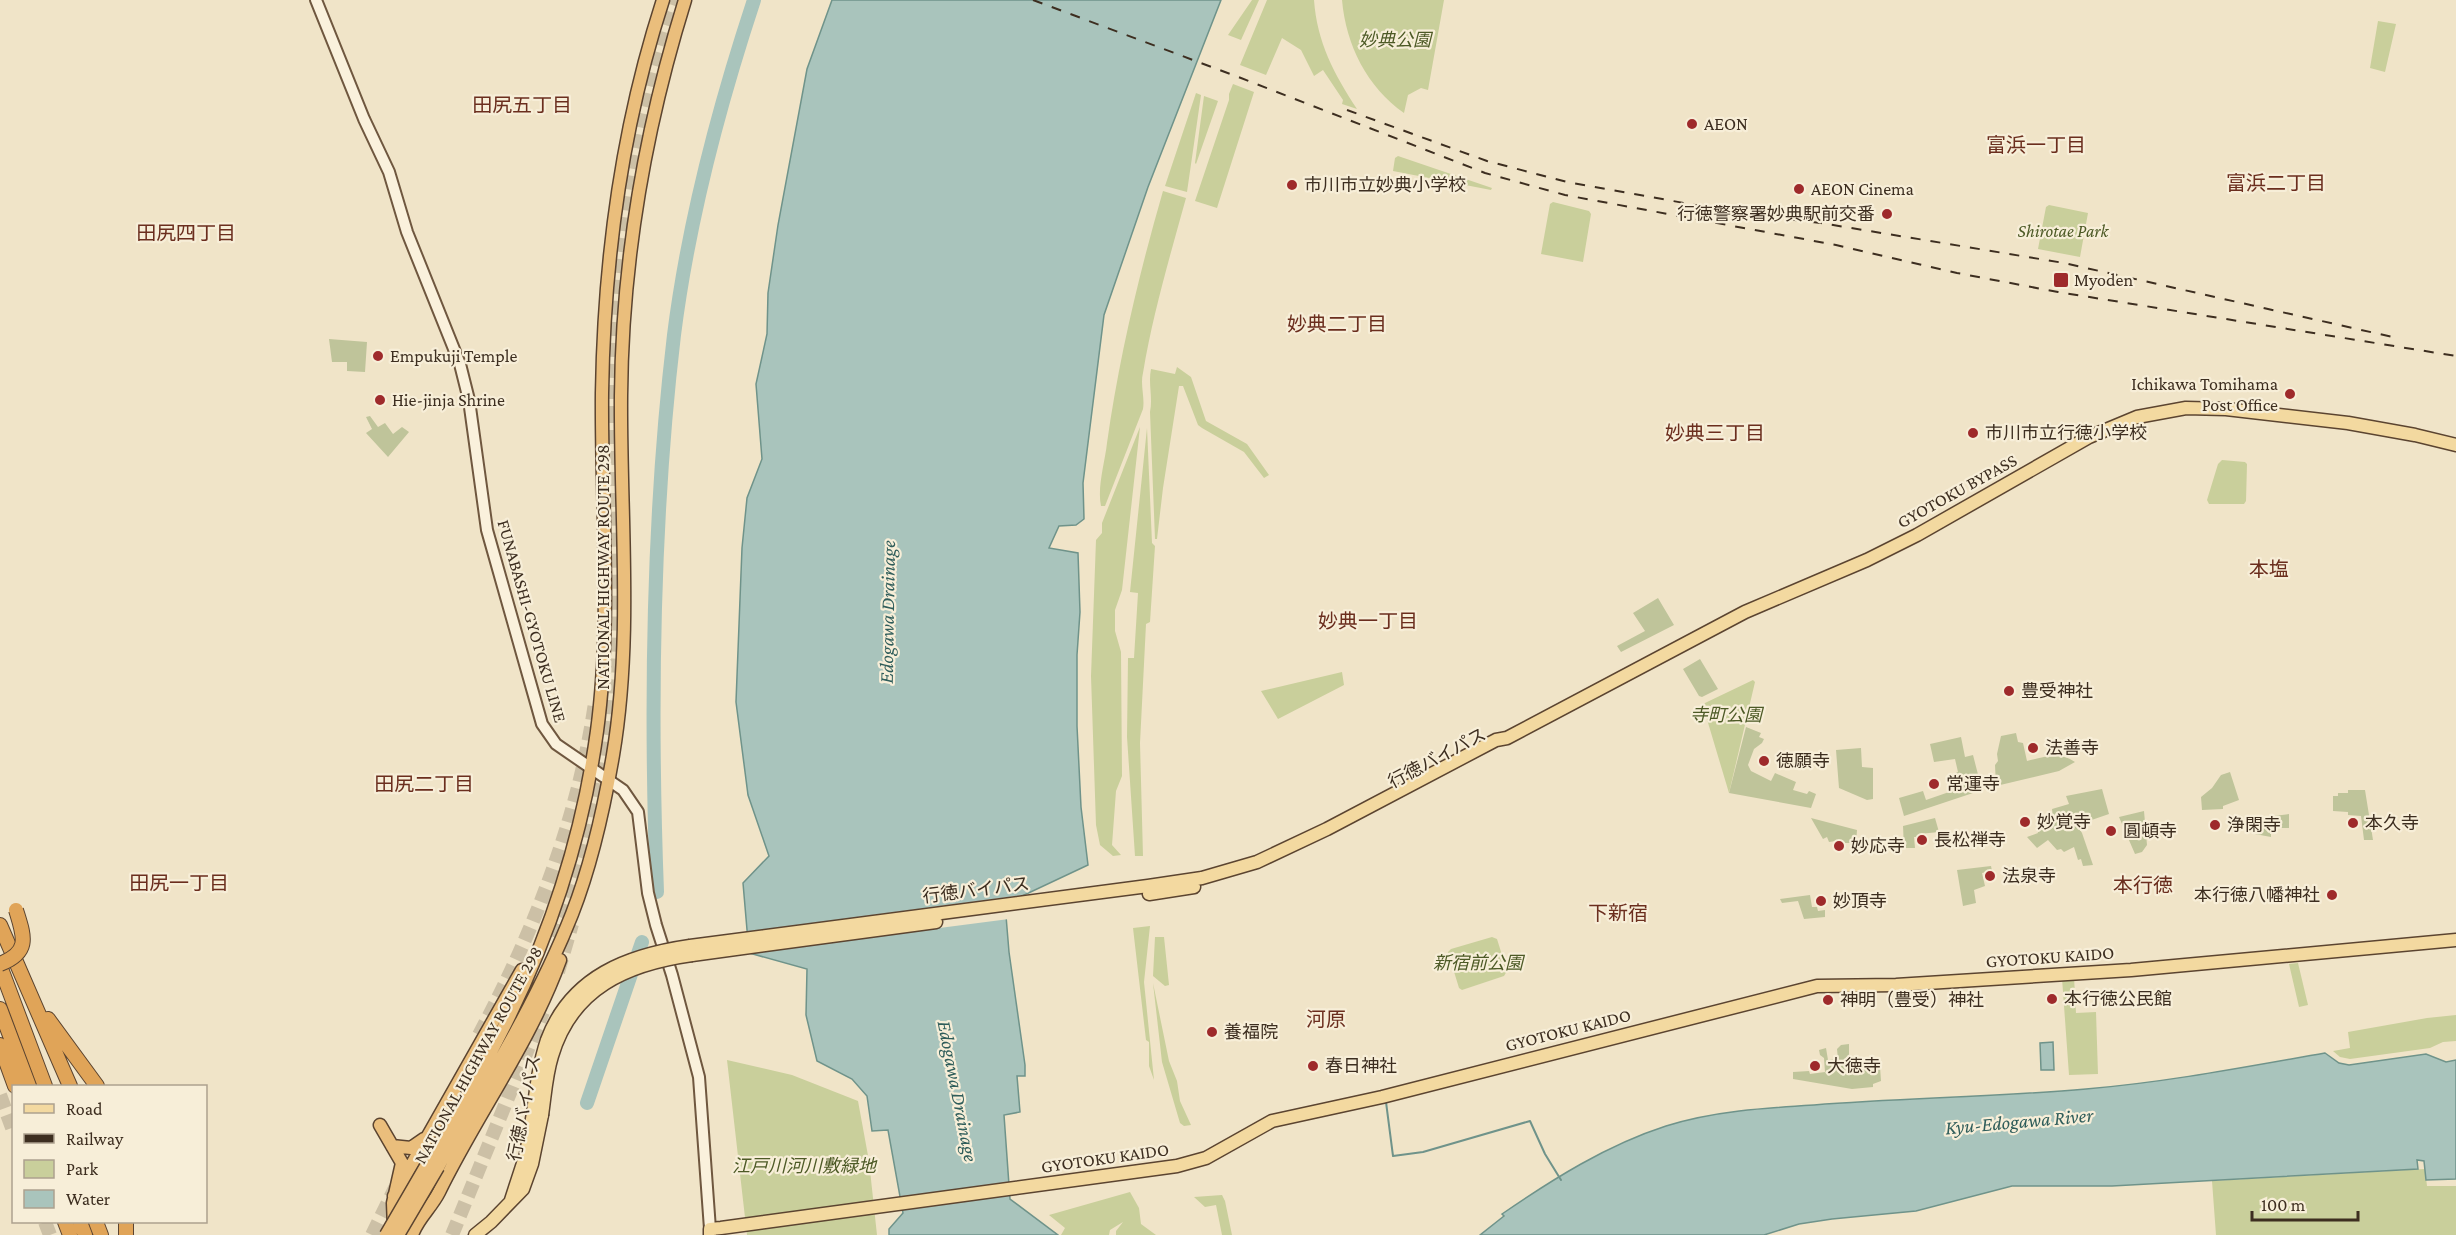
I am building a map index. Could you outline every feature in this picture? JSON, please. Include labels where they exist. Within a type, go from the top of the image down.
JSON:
[{"type":"highway","name":"NATIONAL HIGHWAY ROUTE 298","points":[[397,1235],[515,1003],[543,938],[581,819],[601,698],[604,638],[602,397],[607,288],[612,237],[631,123],[653,31],[663,0]]},
{"type":"highway","name":"NATIONAL HIGHWAY ROUTE 298","points":[[386,1235],[433,1164],[529,1008],[573,910],[595,840],[609,780],[620,701],[624,629],[621,395],[625,298],[645,150],[663,75],[685,0]]},
{"type":"highway","points":[[394,1196],[507,998],[565,873]]},
{"type":"highway","points":[[16,910],[23,933],[22,947],[16,956],[0,965],[45,1085]]},
{"type":"highway","points":[[412,1235],[440,1190],[462,1145],[502,1080],[544,999],[565,946],[573,910]]},
{"type":"highway","points":[[0,925],[70,1085]]},
{"type":"highway","points":[[29,989],[61,1039],[96,1085]]},
{"type":"highway","points":[[0,1009],[29,1085]]},
{"type":"highway","points":[[0,1045],[4,1063],[15,1085]]},
{"type":"highway","points":[[380,1125],[402,1167],[394,1196],[393,1217],[397,1235]]},
{"type":"highway","points":[[392,1146],[411,1149],[429,1134]]},
{"type":"highway","points":[[392,1146],[438,1175],[440,1190]]},
{"type":"main road","name":"FUNABASHI-GYOTOKU LINE","points":[[316,0],[364,119],[389,172],[408,232],[460,364],[469,400],[487,530],[542,724],[556,744],[609,780],[630,798],[641,821],[648,893],[699,1077],[710,1232]]},
{"type":"main road","name":"GYOTOKU BYPASS","points":[[1505,739],[1745,612],[1867,560],[1917,535],[2094,434],[2137,417],[2186,408],[2226,409],[2348,423],[2456,445]]},
{"type":"main road","name":"行徳バイパス","points":[[475,1235],[491,1222],[511,1200],[537,1114],[543,1056],[558,1019],[585,987],[606,971],[629,959],[681,947],[1202,878],[1257,862],[1345,823],[1495,749],[1505,739]]},
{"type":"main road","name":"GYOTOKU KAIDO","points":[[710,1232],[734,1226],[1161,1169],[1206,1158],[1272,1121],[1393,1094],[1817,986],[1896,986],[2131,970],[2456,940]]},
{"type":"green space","points":[[1252,0],[1259,0],[1241,40],[1228,35]]},
{"type":"green space","name":"妙典公園","points":[[1267,0],[1314,0],[1319,30],[1328,57],[1357,109],[1342,104],[1343,100],[1323,70],[1314,76],[1301,50],[1282,38],[1266,75],[1240,65]]},
{"type":"green space","name":"妙典公園","points":[[1342,0],[1444,0],[1428,90],[1421,88],[1408,95],[1404,113],[1379,91],[1361,64],[1348,33]]},
{"type":"green space","points":[[2378,21],[2396,24],[2385,72],[2370,68]]},
{"type":"green space","points":[[1233,84],[1254,92],[1217,208],[1195,201]]},
{"type":"green space","points":[[1196,93],[1201,95],[1187,192],[1165,186]]},
{"type":"green space","points":[[1204,96],[1218,101],[1196,164],[1195,163]]},
{"type":"green space","points":[[1398,156],[1492,188],[1491,190],[1393,171],[1395,158]]},
{"type":"green space","points":[[1163,191],[1186,198],[1147,351],[1142,378],[1143,409],[1105,506],[1101,506],[1102,474],[1124,348]]},
{"type":"green space","points":[[1553,202],[1589,211],[1591,214],[1583,262],[1541,254],[1550,204]]},
{"type":"green space","name":"Shirotae Park","points":[[2049,205],[2088,213],[2080,257],[2038,249],[2046,207]]},
{"type":"green space","points":[[329,339],[367,342],[365,372],[347,371],[347,362],[332,362]]},
{"type":"green space","points":[[1177,367],[1191,377],[1206,421],[1247,444],[1269,475],[1264,478],[1244,452],[1198,425],[1183,386],[1179,386],[1157,539],[1155,539],[1150,374],[1151,369],[1175,374]]},
{"type":"green space","points":[[370,416],[378,427],[385,423],[393,434],[402,427],[409,432],[388,457],[366,433],[372,429],[366,417]]},
{"type":"green space","points":[[1140,427],[1122,590],[1115,610],[1115,631],[1121,652],[1122,776],[1116,791],[1112,845],[1121,855],[1113,856],[1100,845],[1096,825],[1091,676],[1096,540],[1102,533],[1102,523]]},
{"type":"green space","points":[[1147,428],[1152,543],[1155,546],[1150,622],[1146,624],[1140,743],[1143,856],[1135,856],[1127,737],[1128,658],[1134,658],[1138,593],[1130,592]]},
{"type":"green space","points":[[2222,460],[2247,464],[2244,504],[2209,504],[2207,500],[2218,464]]},
{"type":"green space","points":[[1658,598],[1674,625],[1621,652],[1617,646],[1645,631],[1633,613]]},
{"type":"green space","points":[[1700,659],[1718,689],[1702,697],[1699,696],[1683,669]]},
{"type":"green space","points":[[1342,672],[1344,685],[1278,719],[1261,691]]},
{"type":"green space","name":"寺町公園","points":[[1753,680],[1755,682],[1729,793],[1703,706]]},
{"type":"green space","points":[[1746,727],[1761,733],[1759,737],[1764,739],[1754,749],[1748,765],[1751,771],[1771,781],[1775,773],[1796,782],[1793,790],[1816,794],[1811,808],[1729,793]]},
{"type":"green space","points":[[2016,733],[2018,742],[2023,743],[2027,761],[2058,756],[2075,762],[2059,771],[1996,786],[1995,765],[1998,761],[1997,754],[2001,736]]},
{"type":"green space","points":[[1961,737],[1965,757],[1973,755],[1982,790],[1904,816],[1899,798],[1923,791],[1926,800],[1952,791],[1949,776],[1958,772],[1955,759],[1934,762],[1930,744]]},
{"type":"green space","points":[[1861,748],[1862,767],[1873,768],[1873,799],[1867,800],[1839,788],[1836,750]]},
{"type":"green space","points":[[2230,772],[2239,800],[2223,806],[2223,809],[2202,810],[2201,797],[2212,788],[2221,775]]},
{"type":"green space","points":[[2102,789],[2109,814],[2077,825],[2093,865],[2083,866],[2081,859],[2078,860],[2074,847],[2064,852],[2061,849],[2057,850],[2048,840],[2037,848],[2027,837],[2038,833],[2037,829],[2048,824],[2047,821],[2053,818],[2052,809],[2069,804],[2066,796]]},
{"type":"green space","points":[[2348,790],[2365,790],[2373,840],[2364,840],[2361,816],[2333,811],[2333,796],[2338,796],[2338,793],[2348,793]]},
{"type":"green space","points":[[2144,811],[2147,845],[2142,852],[2135,854],[2119,817]]},
{"type":"green space","points":[[2289,814],[2289,828],[2278,828],[2278,832],[2271,832],[2271,837],[2255,834],[2257,818]]},
{"type":"green space","points":[[1811,818],[1857,830],[1856,843],[1845,843],[1842,840],[1829,842],[1827,837],[1823,839]]},
{"type":"green space","points":[[1935,818],[1939,832],[1919,834],[1919,837],[1914,837],[1915,848],[1904,848],[1903,826]]},
{"type":"green space","points":[[1991,866],[1992,871],[1982,873],[1985,886],[1974,890],[1976,903],[1963,906],[1957,870]]},
{"type":"green space","points":[[1810,895],[1812,907],[1817,907],[1818,911],[1825,910],[1825,917],[1804,919],[1798,901],[1782,903],[1780,899]]},
{"type":"green space","points":[[1150,926],[1144,982],[1154,1080],[1149,1066],[1149,1042],[1146,1040],[1133,928]]},
{"type":"green space","points":[[1155,937],[1164,937],[1169,985],[1165,986],[1153,976]]},
{"type":"green space","name":"新宿前公園","points":[[1492,937],[1497,939],[1507,971],[1504,976],[1462,990],[1459,988],[1448,952],[1451,949]]},
{"type":"green space","points":[[2298,963],[2308,1005],[2299,1007],[2289,964]]},
{"type":"green space","points":[[2074,977],[2076,1013],[2096,1012],[2098,1074],[2069,1075],[2062,978]]},
{"type":"green space","points":[[1153,983],[1169,1061],[1177,1081],[1180,1101],[1191,1125],[1184,1126],[1180,1123],[1162,1062]]},
{"type":"green space","points":[[2456,1015],[2456,1041],[2443,1042],[2430,1048],[2350,1059],[2340,1057],[2333,1051],[2350,1048],[2348,1032]]},
{"type":"green space","points":[[1849,1044],[1849,1065],[1880,1067],[1881,1081],[1873,1084],[1873,1087],[1852,1089],[1793,1079],[1793,1072],[1809,1071],[1810,1074],[1825,1072],[1824,1058],[1820,1055],[1819,1050],[1826,1048],[1828,1060],[1838,1059],[1837,1049],[1841,1045]]},
{"type":"green space","name":"江戸川河川敷緑地","points":[[727,1060],[792,1075],[858,1101],[869,1161],[877,1235],[747,1235]]},
{"type":"green space","points":[[2425,1169],[2427,1186],[2456,1186],[2456,1235],[2216,1235],[2212,1181]]},
{"type":"green space","points":[[1130,1192],[1139,1208],[1141,1224],[1156,1235],[1116,1235],[1116,1231],[1123,1222],[1110,1230],[1109,1235],[1061,1235],[1065,1228],[1049,1215]]},
{"type":"green space","points":[[1222,1195],[1232,1235],[1222,1235],[1216,1205],[1205,1207],[1194,1197]]},
{"type":"water","name":"Edogawa Drainage","points":[[832,0],[1221,0],[1148,187],[1104,315],[1083,483],[1084,519],[1076,525],[1059,526],[1049,548],[1078,553],[1080,612],[1077,655],[1077,726],[1081,807],[1088,865],[1005,904],[1025,1076],[1017,1076],[1020,1112],[1004,1115],[1010,1199],[1058,1235],[889,1235],[889,1229],[903,1213],[888,1130],[872,1131],[867,1096],[852,1079],[817,1061],[806,1015],[807,969],[749,953],[743,883],[769,856],[748,795],[736,702],[742,548],[747,498],[762,459],[756,384],[767,334],[768,293],[778,225],[807,69]]},
{"type":"water","points":[[2053,1042],[2054,1070],[2041,1070],[2040,1043]]},
{"type":"water","name":"Kyu-Edogawa River","points":[[2325,1053],[2339,1063],[2349,1065],[2426,1054],[2446,1062],[2456,1060],[2456,1179],[2426,1180],[2424,1161],[2417,1160],[2418,1169],[2112,1186],[2012,1186],[1916,1211],[1799,1224],[1764,1235],[1480,1235],[1504,1216],[1502,1214],[1521,1201],[1602,1153],[1666,1126],[1702,1117],[1777,1107],[2018,1094],[2117,1086],[2206,1074]]},
{"type":"pier","points":[[1032,894],[1008,906],[1009,919],[746,953],[744,932]]},
{"type":"waterway","points":[[657,892],[654,753],[657,543],[674,335],[687,251],[706,166],[754,0]]},
{"type":"waterway","points":[[587,1103],[642,942]]},
{"type":"waterway","points":[[1386,1102],[1393,1156],[1423,1152],[1530,1121],[1545,1154],[1561,1180]]},
{"type":"tunnel","points":[[615,420],[618,314],[629,207],[649,102],[678,0]]},
{"type":"tunnel","points":[[609,409],[610,510]]},
{"type":"tunnel","points":[[556,938],[587,844],[602,779],[612,714],[618,636],[617,500]]},
{"type":"tunnel","points":[[479,1035],[518,956],[551,874],[577,790],[595,703]]},
{"type":"tunnel","points":[[558,972],[572,924]]},
{"type":"tunnel","points":[[452,1235],[543,1012]]},
{"type":"tunnel","points":[[0,1095],[12,1128]]},
{"type":"tunnel","points":[[372,1235],[395,1188]]},
{"type":"tunnel","points":[[45,1223],[50,1235]]},
{"type":"railway","points":[[1033,0],[1485,173],[1565,195],[1836,245],[1957,273],[2058,292],[2456,356]]},
{"type":"railway","points":[[1347,110],[1487,161],[1567,182],[1751,215],[1821,223],[2064,263],[2397,338]]},
{"type":"place","name":"AEON","points":[[1692,124]]},
{"type":"place","name":"市川市立妙典小学校","points":[[1292,185]]},
{"type":"place","name":"AEON Cinema","points":[[1799,189]]},
{"type":"place","name":"行徳警察署妙典駅前交番","points":[[1887,214]]},
{"type":"place","name":"Myoden","points":[[2061,280]]},
{"type":"place","name":"Empukuji Temple","points":[[378,356]]},
{"type":"place","name":"Ichikawa Tomihama Post Office","points":[[2290,394]]},
{"type":"place","name":"Hie-jinja Shrine","points":[[380,400]]},
{"type":"place","name":"市川市立行徳小学校","points":[[1973,433]]},
{"type":"place","name":"豊受神社","points":[[2009,691]]},
{"type":"place","name":"法善寺","points":[[2033,748]]},
{"type":"place","name":"徳願寺","points":[[1764,761]]},
{"type":"place","name":"常運寺","points":[[1934,784]]},
{"type":"place","name":"妙覚寺","points":[[2025,822]]},
{"type":"place","name":"本久寺","points":[[2353,823]]},
{"type":"place","name":"浄閑寺","points":[[2215,825]]},
{"type":"place","name":"圓頓寺","points":[[2111,831]]},
{"type":"place","name":"長松禅寺","points":[[1922,840]]},
{"type":"place","name":"妙応寺","points":[[1839,846]]},
{"type":"place","name":"法泉寺","points":[[1990,876]]},
{"type":"place","name":"本行徳八幡神社","points":[[2332,895]]},
{"type":"place","name":"妙頂寺","points":[[1821,901]]},
{"type":"place","name":"本行徳公民館","points":[[2052,999]]},
{"type":"place","name":"神明（豊受）神社","points":[[1828,1000]]},
{"type":"place","name":"養福院","points":[[1212,1032]]},
{"type":"place","name":"春日神社","points":[[1313,1066]]},
{"type":"place","name":"大徳寺","points":[[1815,1066]]},
{"type":"district","name":"田尻五丁目","points":[[522,105]]},
{"type":"district","name":"富浜一丁目","points":[[2036,145]]},
{"type":"district","name":"富浜二丁目","points":[[2276,183]]},
{"type":"district","name":"田尻四丁目","points":[[186,233]]},
{"type":"district","name":"妙典二丁目","points":[[1337,324]]},
{"type":"district","name":"妙典三丁目","points":[[1715,433]]},
{"type":"district","name":"本塩","points":[[2269,569]]},
{"type":"district","name":"妙典一丁目","points":[[1368,621]]},
{"type":"district","name":"田尻二丁目","points":[[424,784]]},
{"type":"district","name":"田尻一丁目","points":[[179,883]]},
{"type":"district","name":"本行徳","points":[[2143,885]]},
{"type":"district","name":"下新宿","points":[[1618,913]]},
{"type":"district","name":"河原","points":[[1326,1019]]}]
